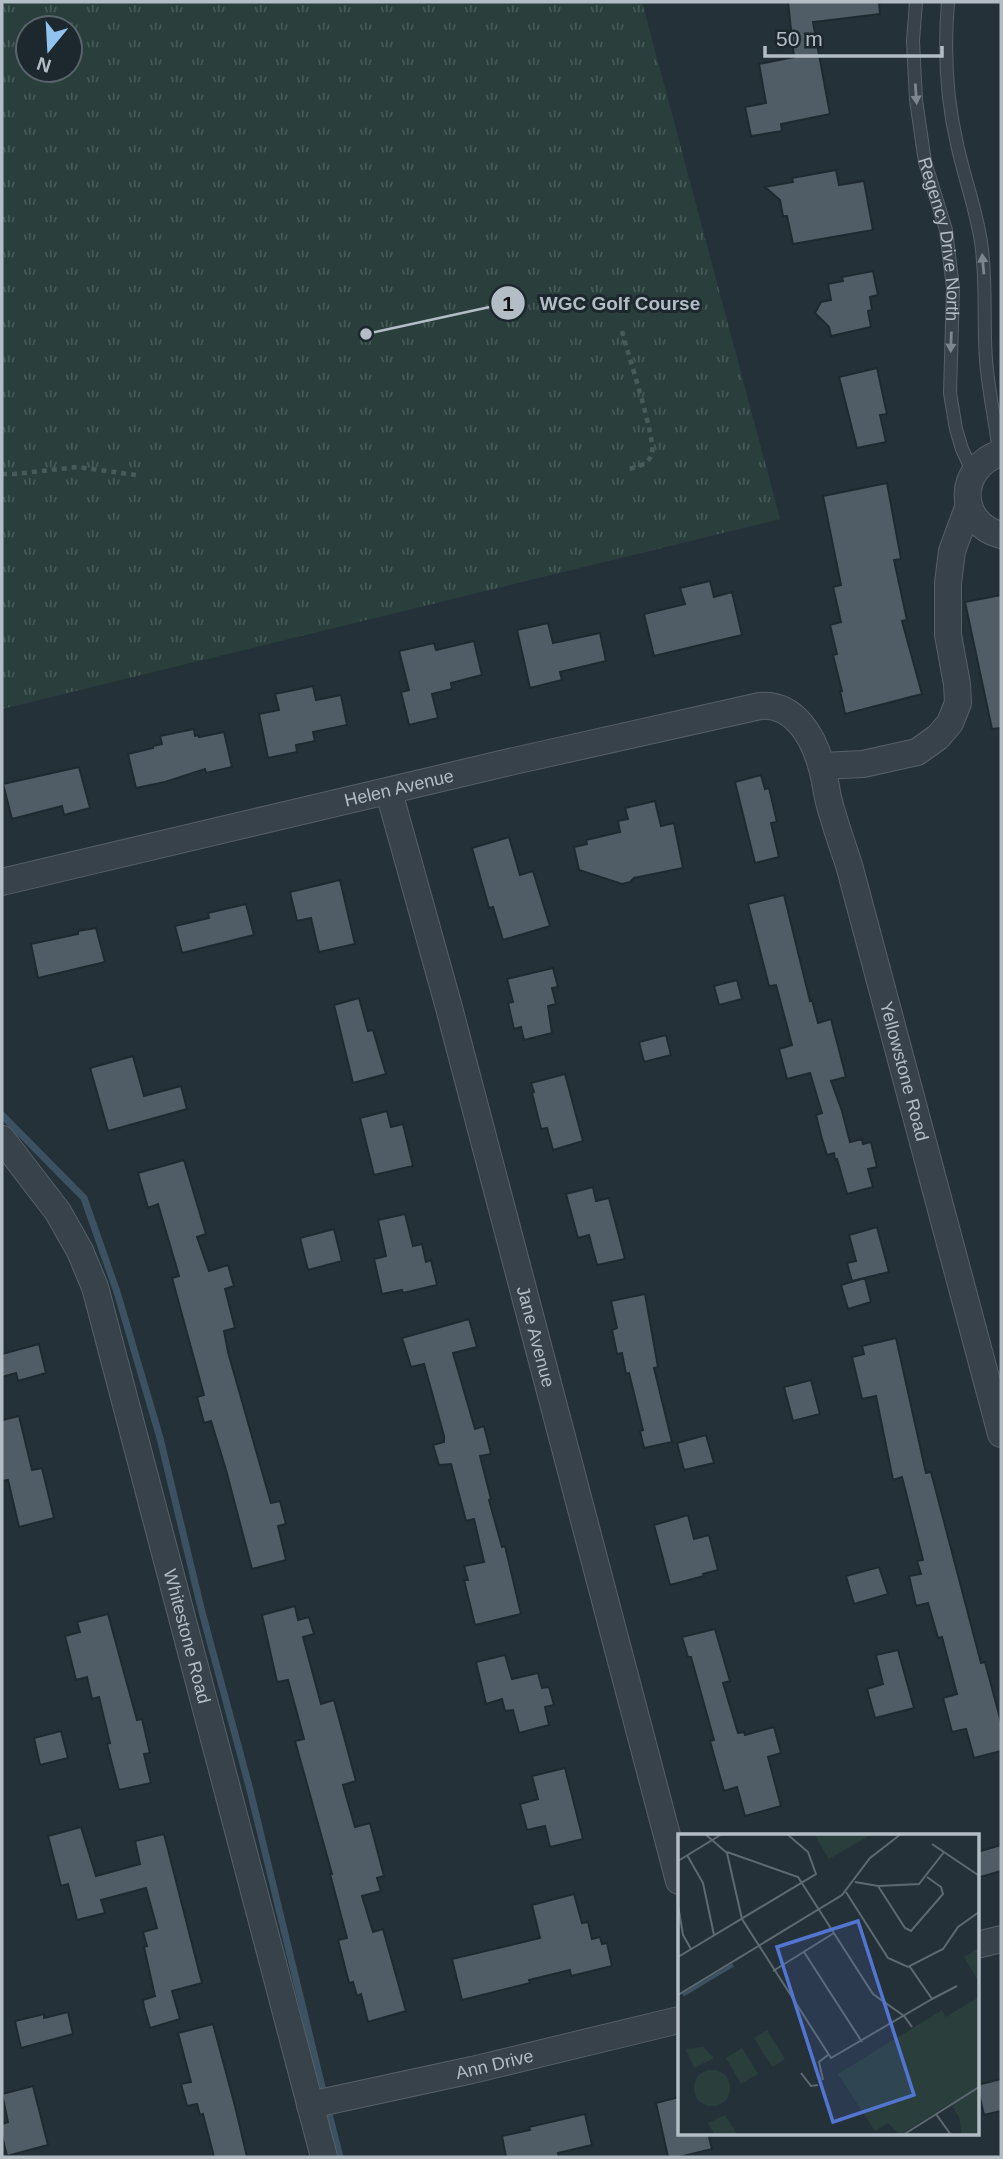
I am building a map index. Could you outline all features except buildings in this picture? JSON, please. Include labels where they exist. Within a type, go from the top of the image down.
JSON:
[{"type":"street","name":"Regency Drive North","points":[[822,766],[863,764],[916,752],[938,737],[950,723],[958,703],[948,635],[948,583],[952,551],[969,505],[967,494],[973,473],[989,458],[1000,454]]},
{"type":"street","points":[[969,505],[975,518],[985,528],[1001,535]]},
{"type":"street","name":"Helen Avenue","points":[[2,883],[514,761],[760,706],[782,709],[794,716]]},
{"type":"street","name":"Yellowstone Road","points":[[794,716],[812,741],[822,766],[828,801],[849,865],[1001,1434]]},
{"type":"street","name":"Jane Avenue","points":[[389,792],[452,1017],[678,1877]]},
{"type":"street","name":"Whitestone Road","points":[[2,1139],[58,1212],[80,1251],[95,1287],[324,2157]]},
{"type":"street","points":[[978,1945],[1001,1939]]},
{"type":"street","name":"Ann Drive","points":[[310,2105],[485,2067],[678,2020]]},
{"type":"lane","name":"Regency Drive North","points":[[916,2],[913,41],[916,100],[925,162],[946,230],[953,288],[950,393],[956,429],[973,473]]},
{"type":"lane","name":"Regency Drive North","points":[[948,2],[946,63],[949,100],[982,245],[985,358],[1000,454]]},
{"type":"path","points":[[622,331],[650,429],[652,453],[644,464],[625,470]]},
{"type":"path","points":[[2,474],[77,467],[136,475]]},
{"type":"green space","points":[[2,2],[642,2],[780,519],[2,709]]},
{"type":"waterway","points":[[2,1115],[84,1198],[117,1292],[160,1438],[324,2095]]},
{"type":"waterway","points":[[327,2106],[340,2157]]},
{"type":"place","name":"WGC Golf Course","points":[[366,334]]}]
